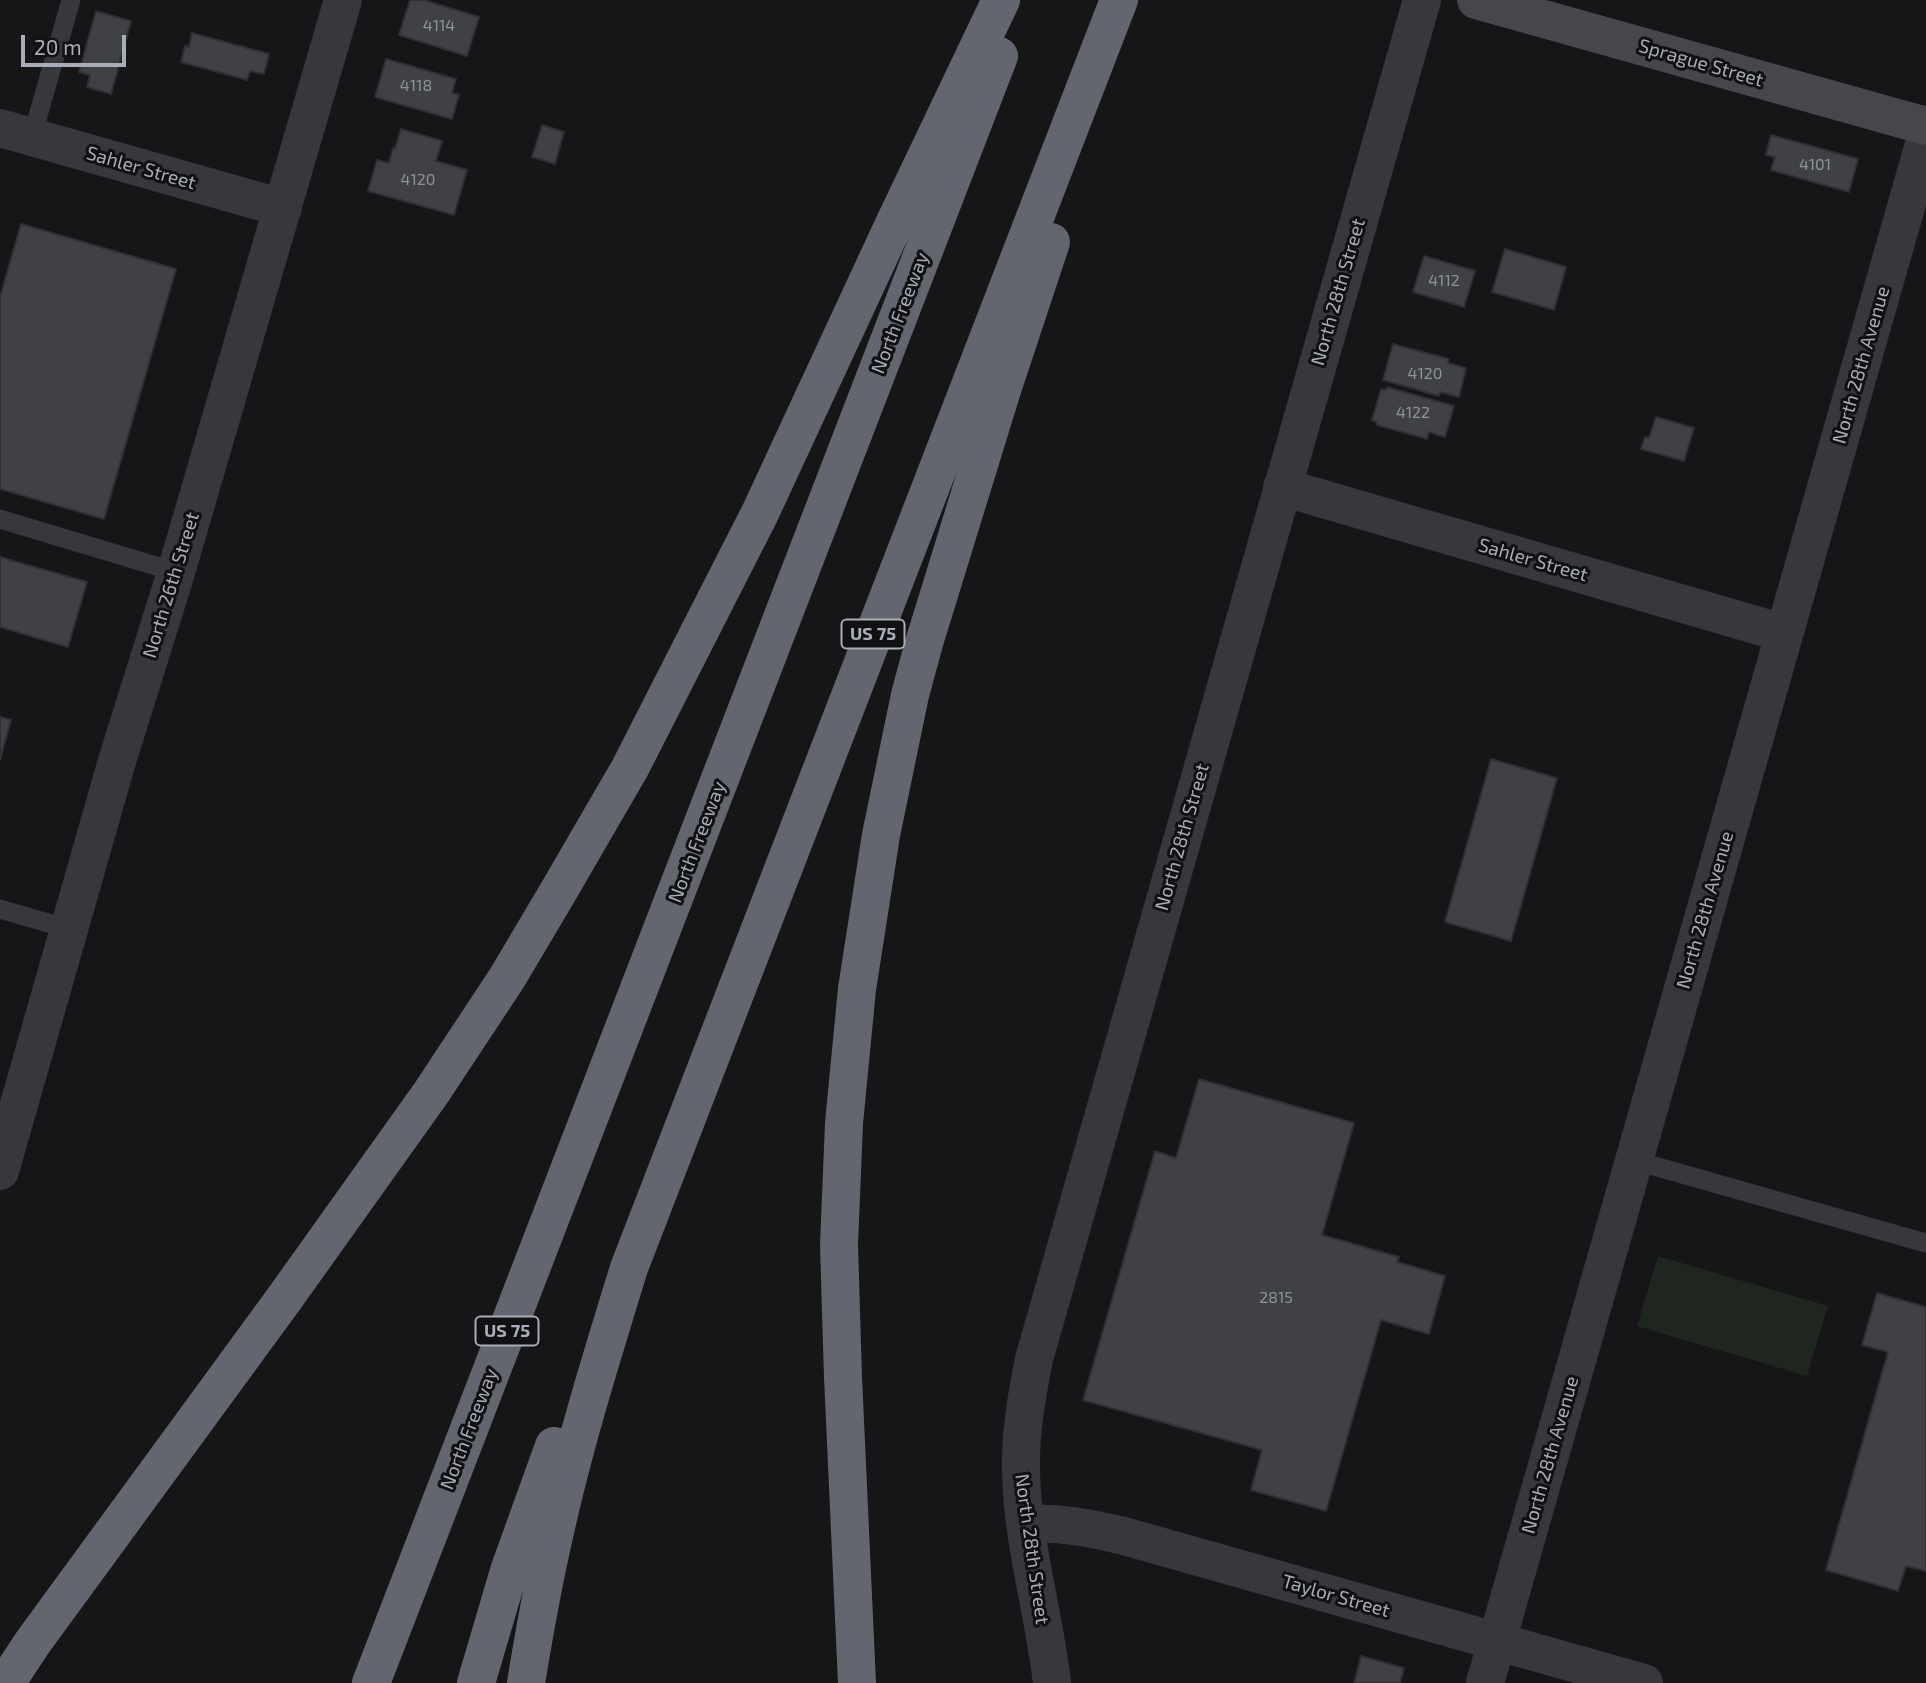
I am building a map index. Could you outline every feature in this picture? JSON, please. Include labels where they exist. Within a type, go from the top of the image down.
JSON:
[{"type":"highway","points":[[6,1683],[26,1651],[431,1093],[507,978],[558,892],[630,768],[760,513],[1000,0]]},
{"type":"highway","name":"North Freeway","points":[[371,1683],[1021,0]]},
{"type":"highway","name":"US 75","points":[[526,1683],[544,1579],[565,1486],[629,1268],[1119,0]]},
{"type":"highway","points":[[857,1683],[843,1377],[839,1215],[852,1028],[876,867],[903,726],[924,643],[1002,390],[1130,0]]},
{"type":"highway","points":[[476,1683],[533,1501],[568,1410],[629,1268]]},
{"type":"street","name":"North 26th Street","points":[[0,1171],[117,761],[176,572],[343,0]]},
{"type":"street","name":"North 28th Street","points":[[1052,1683],[1026,1524],[1021,1455],[1026,1403],[1039,1339],[1422,0]]},
{"type":"street","name":"Sprague Street","points":[[1476,0],[1926,127]]},
{"type":"street","name":"Sahler Street","points":[[16,133],[283,208]]},
{"type":"street","name":"North 28th Avenue","points":[[1485,1683],[1926,138]]},
{"type":"street","name":"Sahler Street","points":[[1282,487],[1783,633]]},
{"type":"street","name":"Taylor Street","points":[[1026,1524],[1073,1525],[1124,1536],[1644,1683]]},
{"type":"lane","points":[[16,133],[71,0]]},
{"type":"lane","points":[[0,519],[176,572]]},
{"type":"lane","points":[[0,909],[69,929]]},
{"type":"lane","points":[[1633,1160],[1926,1243]]},
{"type":"shaded area","points":[[1658,1256],[1828,1306],[1807,1376],[1637,1326]]},
{"type":"building","points":[[410,0],[424,0],[479,17],[467,56],[399,35]]},
{"type":"building","points":[[96,11],[131,21],[111,94],[87,87],[90,75],[79,72]]},
{"type":"building","points":[[192,33],[269,54],[264,74],[250,71],[247,80],[181,62],[185,46],[189,47]]},
{"type":"building","points":[[386,59],[456,79],[452,93],[459,95],[452,119],[375,97]]},
{"type":"building","points":[[542,125],[564,132],[555,164],[532,157]]},
{"type":"building","points":[[401,129],[442,141],[436,161],[467,170],[454,215],[368,191],[377,160],[389,163]]},
{"type":"building","points":[[1771,135],[1858,159],[1849,192],[1771,170],[1775,157],[1766,155]]},
{"type":"building","points":[[21,224],[176,269],[104,519],[0,489],[0,297]]},
{"type":"building","points":[[1505,249],[1566,267],[1554,310],[1492,292]]},
{"type":"building","points":[[1424,256],[1475,271],[1464,307],[1413,292]]},
{"type":"building","points":[[1393,344],[1449,359],[1448,363],[1466,368],[1459,397],[1440,392],[1439,396],[1383,380]]},
{"type":"building","points":[[1387,387],[1454,406],[1445,437],[1429,432],[1427,439],[1377,425],[1377,422],[1372,420],[1381,389],[1386,390]]},
{"type":"building","points":[[1656,417],[1694,428],[1684,461],[1641,449],[1645,437],[1649,438]]},
{"type":"building","points":[[0,557],[87,582],[68,647],[0,627]]},
{"type":"building","points":[[0,717],[11,720],[0,760]]},
{"type":"building","points":[[1491,759],[1557,778],[1511,941],[1445,922]]},
{"type":"building","points":[[1199,1079],[1354,1123],[1322,1235],[1399,1257],[1397,1262],[1445,1276],[1429,1334],[1381,1320],[1326,1511],[1251,1490],[1262,1450],[1083,1400],[1155,1151],[1176,1158]]},
{"type":"building","points":[[1877,1293],[1926,1307],[1926,1571],[1906,1566],[1898,1591],[1826,1570],[1888,1352],[1862,1345]]},
{"type":"building","points":[[1361,1656],[1404,1668],[1400,1683],[1354,1683]]}]
